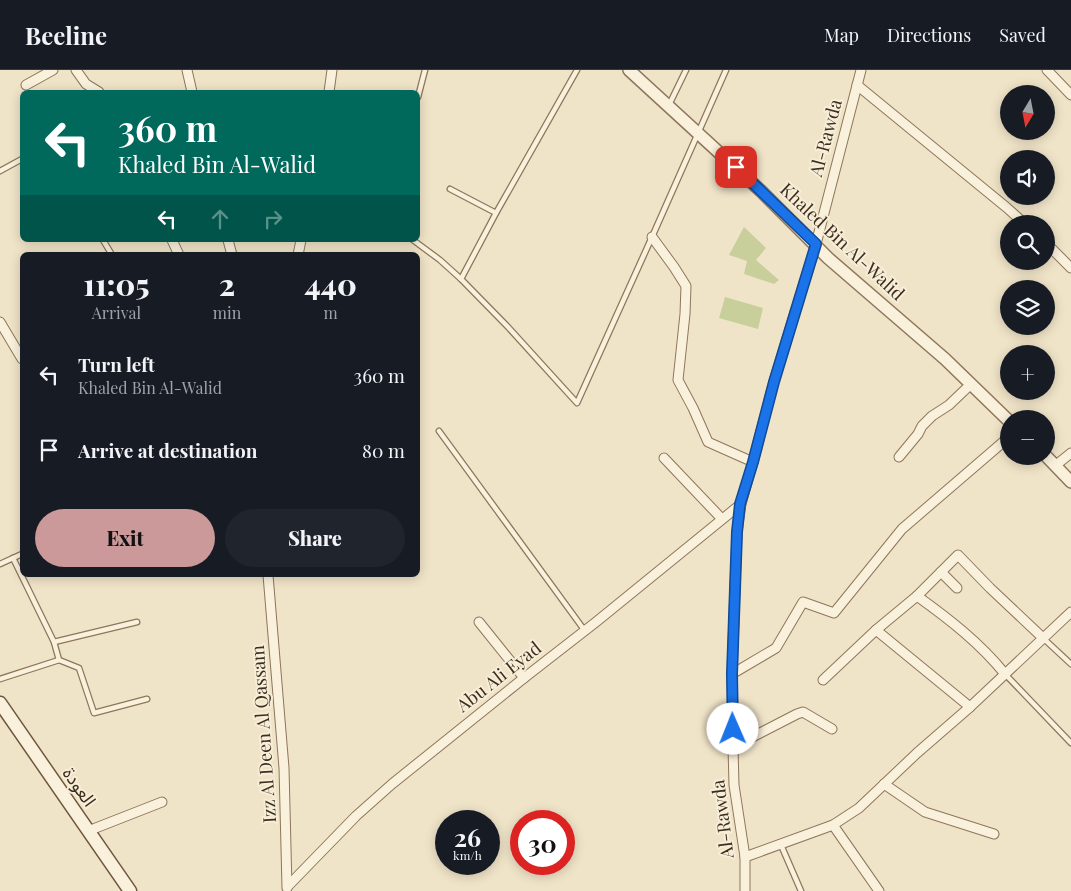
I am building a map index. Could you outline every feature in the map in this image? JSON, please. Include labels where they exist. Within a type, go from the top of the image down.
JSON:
[{"type":"main road","name":"العودة","points":[[0,703],[130,891]]},
{"type":"street","points":[[26,85],[53,70]]},
{"type":"street","points":[[76,70],[86,84],[96,90]]},
{"type":"street","points":[[187,70],[192,90]]},
{"type":"street","points":[[329,90],[332,70]]},
{"type":"street","name":"Khaled Bin Al-Walid","points":[[629,70],[761,191],[828,258],[944,359],[1000,413]]},
{"type":"street","name":"Al-Rawda","points":[[745,891],[745,857],[734,785],[732,674],[737,532],[740,504],[774,382],[816,244],[861,70]]},
{"type":"street","points":[[1047,70],[1070,91]]},
{"type":"street","points":[[857,85],[1015,215]]},
{"type":"street","points":[[652,237],[686,286],[678,380],[708,442],[753,462]]},
{"type":"street","points":[[1055,252],[1071,268]]},
{"type":"street","points":[[0,322],[20,356]]},
{"type":"street","points":[[899,457],[918,434],[922,426],[932,416],[949,405],[971,384]]},
{"type":"street","points":[[732,674],[776,648],[803,602],[834,613],[902,529],[1000,445]]},
{"type":"street","points":[[1071,454],[1056,465],[1071,482]]},
{"type":"street","points":[[664,458],[722,519]]},
{"type":"street","name":"Abu Ali Eyad","points":[[287,889],[356,816],[392,784],[585,631],[740,504]]},
{"type":"street","points":[[823,680],[876,630],[917,596],[958,555],[1043,638]]},
{"type":"street","points":[[941,572],[957,588]]},
{"type":"street","name":"Izz Al Deen Al Qassam","points":[[268,577],[284,768],[287,889]]},
{"type":"street","points":[[917,596],[970,637],[1005,674]]},
{"type":"street","points":[[745,857],[833,825],[859,808],[1071,612]]},
{"type":"street","points":[[478,622],[524,678]]},
{"type":"street","points":[[876,630],[970,707]]},
{"type":"street","points":[[733,747],[803,712],[832,729]]},
{"type":"street","points":[[884,784],[925,812],[994,834]]},
{"type":"street","points":[[88,831],[162,802]]},
{"type":"street","points":[[833,825],[879,891]]},
{"type":"lane","points":[[419,90],[424,70]]},
{"type":"lane","points":[[461,279],[576,70]]},
{"type":"lane","points":[[668,106],[686,70]]},
{"type":"lane","points":[[416,242],[461,279],[508,327],[577,403],[726,70]]},
{"type":"lane","points":[[0,171],[20,160]]},
{"type":"lane","points":[[450,189],[496,213]]},
{"type":"lane","points":[[439,431],[585,631]]},
{"type":"lane","points":[[0,564],[20,555]]},
{"type":"lane","points":[[13,558],[20,572]]},
{"type":"lane","points":[[22,577],[54,642],[59,660]]},
{"type":"lane","points":[[54,642],[137,622]]},
{"type":"lane","points":[[1043,638],[1071,664]]},
{"type":"lane","points":[[0,679],[59,660],[79,668],[94,713],[147,698]]},
{"type":"lane","points":[[1005,674],[1071,743]]},
{"type":"lane","points":[[781,845],[801,891]]},
{"type":"green space","points":[[744,227],[766,248],[756,260],[779,280],[774,284],[744,274],[747,261],[729,255]]},
{"type":"green space","points":[[725,297],[763,308],[758,329],[719,318]]},
{"type":"route","points":[[733,729],[732,674],[737,532],[740,504],[774,382],[816,244],[736,167]]}]
